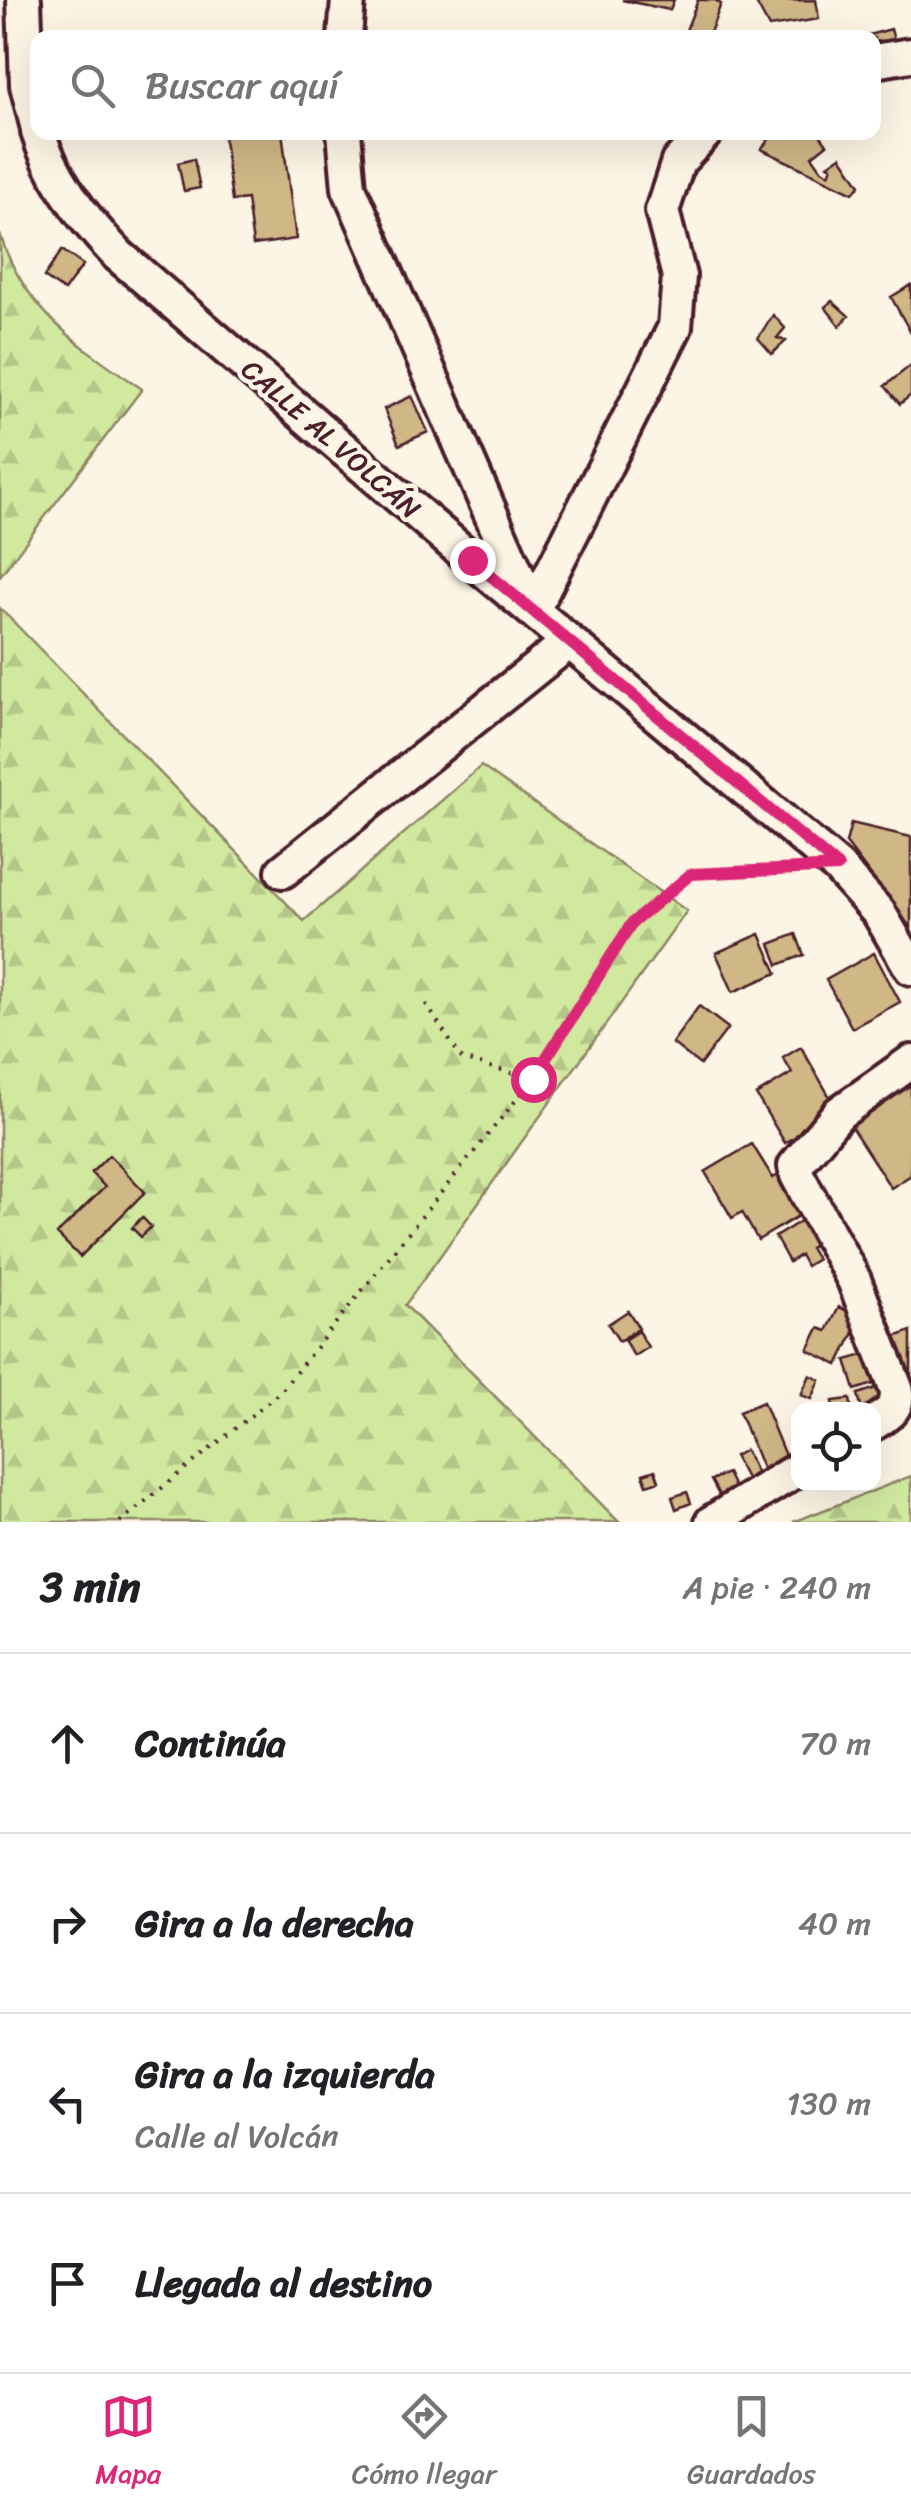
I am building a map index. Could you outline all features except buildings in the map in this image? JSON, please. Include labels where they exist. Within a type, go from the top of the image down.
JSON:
[{"type":"street","name":"CALLE AL VOLCÁN","points":[[24,0],[30,98]]},
{"type":"street","points":[[346,30],[348,0]]},
{"type":"street","points":[[881,59],[911,54]]},
{"type":"street","name":"CALLE AL VOLCÁN","points":[[42,140],[59,181],[118,255],[838,867],[879,913],[911,968]]},
{"type":"street","points":[[345,140],[349,188],[533,610]]},
{"type":"street","points":[[533,610],[674,328],[679,276],[662,211],[678,162],[699,140]]},
{"type":"street","points":[[283,870],[569,642]]},
{"type":"street","points":[[881,1419],[893,1412],[898,1402],[897,1390],[854,1280],[795,1166],[838,1113],[911,1062]]},
{"type":"street","points":[[712,1522],[791,1473]]},
{"type":"path","points":[[120,1522],[280,1392],[533,1079],[632,923],[691,874],[838,867]]},
{"type":"path","points":[[426,1004],[462,1059],[533,1079]]},
{"type":"green space","points":[[0,234],[23,285],[56,324],[142,389],[0,576]]},
{"type":"green space","points":[[0,608],[304,921],[481,766],[687,911],[405,1305],[619,1522],[0,1522]]},
{"type":"green space","points":[[911,1476],[911,1522],[793,1522],[870,1492],[881,1492],[881,1488]]},
{"type":"route","points":[[472,560],[838,867],[691,874],[632,923],[533,1079]]}]
